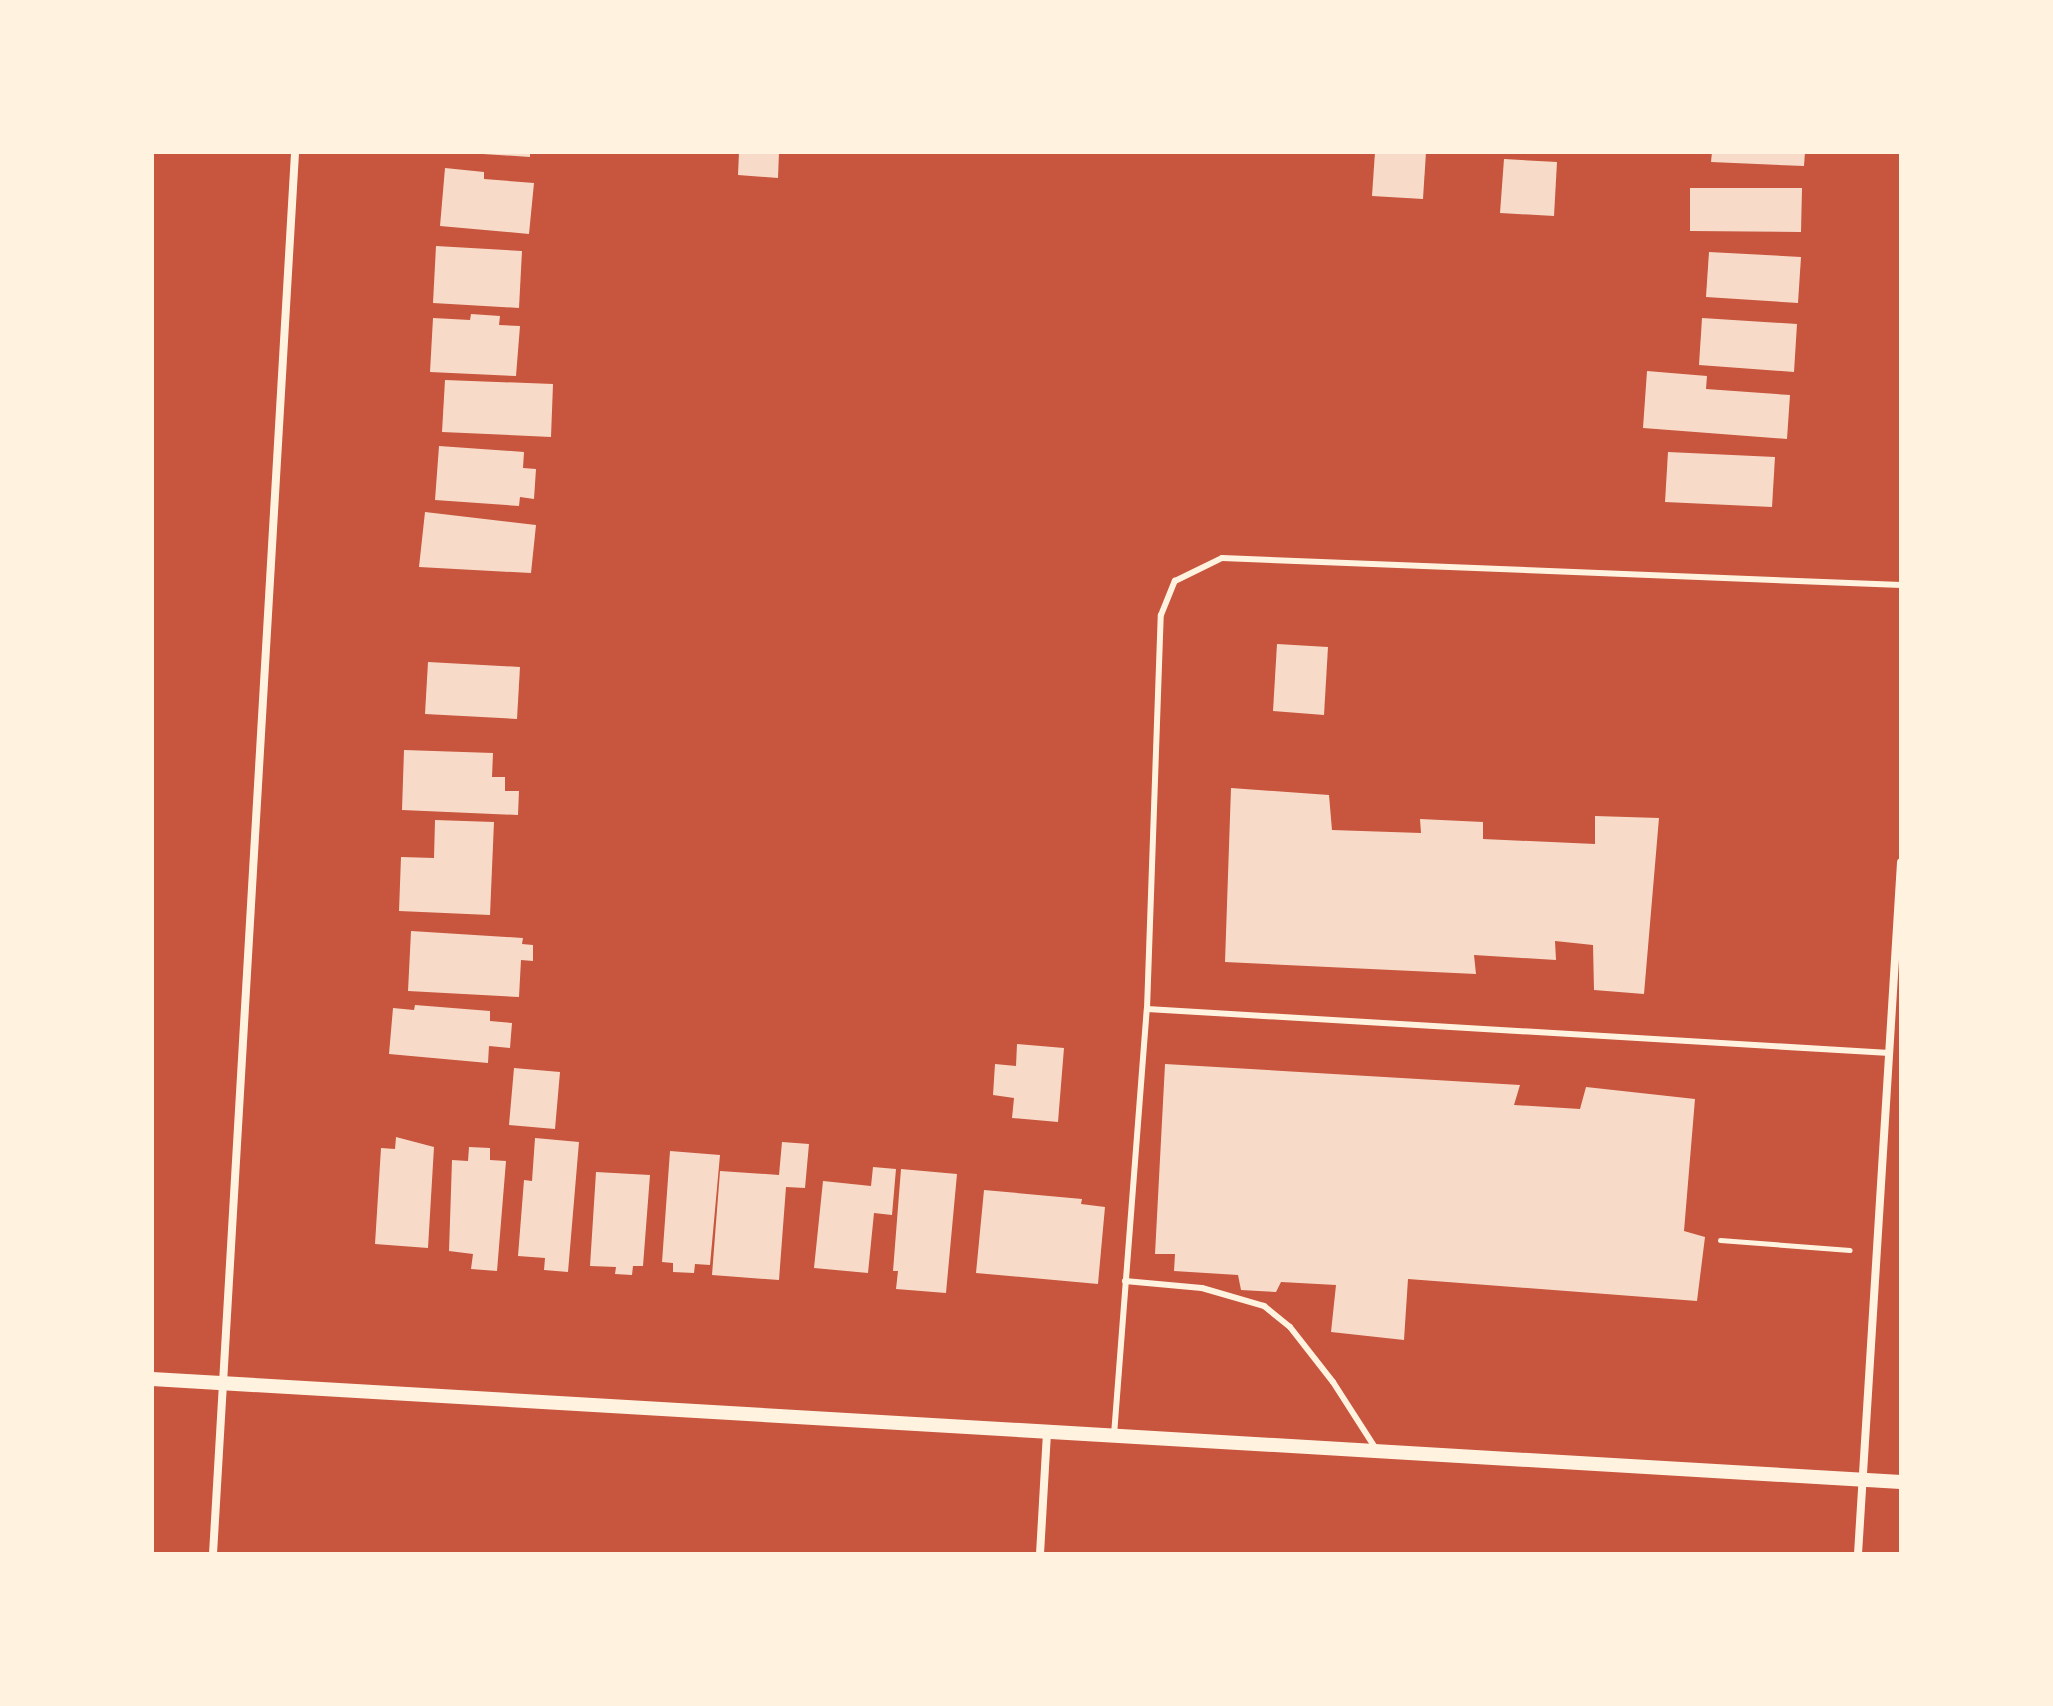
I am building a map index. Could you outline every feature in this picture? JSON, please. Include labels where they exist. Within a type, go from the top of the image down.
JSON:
[{"type":"street","points":[[213,1554],[295,152]]},
{"type":"street","points":[[1858,1554],[1901,862]]},
{"type":"street","points":[[152,1379],[1114,1439],[1901,1482]]},
{"type":"street","points":[[1040,1554],[1047,1434]]},
{"type":"lane","points":[[1114,1439],[1147,1009],[1161,615],[1175,581],[1222,558],[1901,585]]},
{"type":"lane","points":[[1147,1009],[1890,1053]]},
{"type":"lane","points":[[1125,1281],[1202,1288],[1264,1306],[1290,1327],[1333,1382],[1377,1452]]},
{"type":"path","points":[[1720,1240],[1878,1253]]},
{"type":"building","points":[[530,152],[530,157],[483,154]]},
{"type":"building","points":[[739,152],[779,152],[778,178],[738,175]]},
{"type":"building","points":[[1375,152],[1426,152],[1423,199],[1372,196]]},
{"type":"building","points":[[1712,152],[1805,152],[1804,166],[1711,162]]},
{"type":"building","points":[[1504,159],[1557,162],[1554,216],[1500,213]]},
{"type":"building","points":[[445,168],[484,172],[484,179],[534,183],[529,234],[440,226]]},
{"type":"building","points":[[1690,188],[1802,188],[1801,232],[1690,231]]},
{"type":"building","points":[[436,246],[522,251],[519,308],[433,303]]},
{"type":"building","points":[[1709,252],[1801,257],[1798,303],[1706,297]]},
{"type":"building","points":[[471,314],[500,316],[499,325],[520,326],[516,376],[430,372],[433,318],[470,320]]},
{"type":"building","points":[[1702,318],[1797,324],[1794,372],[1699,365]]},
{"type":"building","points":[[1647,371],[1707,376],[1706,389],[1790,395],[1787,439],[1643,428]]},
{"type":"building","points":[[445,380],[553,384],[551,437],[442,432]]},
{"type":"building","points":[[439,446],[524,452],[523,468],[536,469],[534,499],[520,497],[519,506],[435,500]]},
{"type":"building","points":[[1668,452],[1775,457],[1772,507],[1665,502]]},
{"type":"building","points":[[425,512],[536,525],[531,573],[419,567]]},
{"type":"building","points":[[1277,644],[1328,647],[1324,715],[1273,711]]},
{"type":"building","points":[[428,662],[520,667],[517,719],[425,714]]},
{"type":"building","points":[[404,750],[493,753],[492,777],[505,777],[505,791],[519,791],[518,815],[402,810]]},
{"type":"building","points":[[1231,788],[1329,795],[1332,830],[1421,833],[1420,819],[1483,822],[1483,839],[1595,844],[1595,816],[1659,818],[1644,994],[1594,990],[1593,945],[1555,941],[1556,960],[1474,955],[1476,974],[1225,962]]},
{"type":"building","points":[[435,820],[494,822],[490,915],[399,911],[401,857],[434,858]]},
{"type":"building","points":[[411,931],[523,938],[522,944],[533,945],[533,961],[521,960],[519,997],[408,991]]},
{"type":"building","points":[[415,1005],[490,1011],[490,1021],[512,1023],[510,1048],[489,1046],[488,1063],[389,1054],[393,1008],[414,1010]]},
{"type":"building","points":[[1017,1044],[1064,1048],[1058,1122],[1012,1118],[1014,1098],[993,1095],[995,1064],[1016,1066]]},
{"type":"building","points":[[1165,1064],[1520,1085],[1514,1105],[1580,1109],[1586,1087],[1695,1099],[1684,1231],[1705,1237],[1697,1301],[1408,1279],[1404,1340],[1331,1332],[1336,1285],[1281,1282],[1276,1292],[1241,1290],[1238,1275],[1174,1271],[1175,1254],[1155,1254]]},
{"type":"building","points":[[514,1068],[560,1072],[555,1129],[509,1125]]},
{"type":"building","points":[[396,1137],[434,1147],[428,1248],[375,1244],[381,1148],[395,1149]]},
{"type":"building","points":[[535,1138],[579,1142],[568,1272],[544,1270],[545,1258],[518,1256],[524,1180],[532,1181]]},
{"type":"building","points":[[782,1142],[809,1144],[805,1188],[786,1187],[779,1280],[712,1275],[720,1171],[779,1175]]},
{"type":"building","points":[[469,1147],[490,1148],[490,1160],[506,1161],[497,1271],[471,1269],[473,1254],[449,1251],[452,1160],[468,1161]]},
{"type":"building","points":[[670,1151],[720,1155],[710,1265],[695,1264],[694,1273],[673,1272],[673,1263],[662,1262]]},
{"type":"building","points":[[873,1167],[896,1169],[892,1215],[874,1213],[868,1273],[814,1268],[823,1181],[871,1186]]},
{"type":"building","points":[[901,1169],[957,1174],[946,1293],[896,1289],[898,1271],[893,1271]]},
{"type":"building","points":[[596,1172],[650,1175],[643,1266],[633,1266],[632,1275],[615,1274],[616,1267],[590,1266]]},
{"type":"building","points":[[984,1190],[1082,1199],[1081,1204],[1105,1207],[1098,1284],[976,1273]]}]
